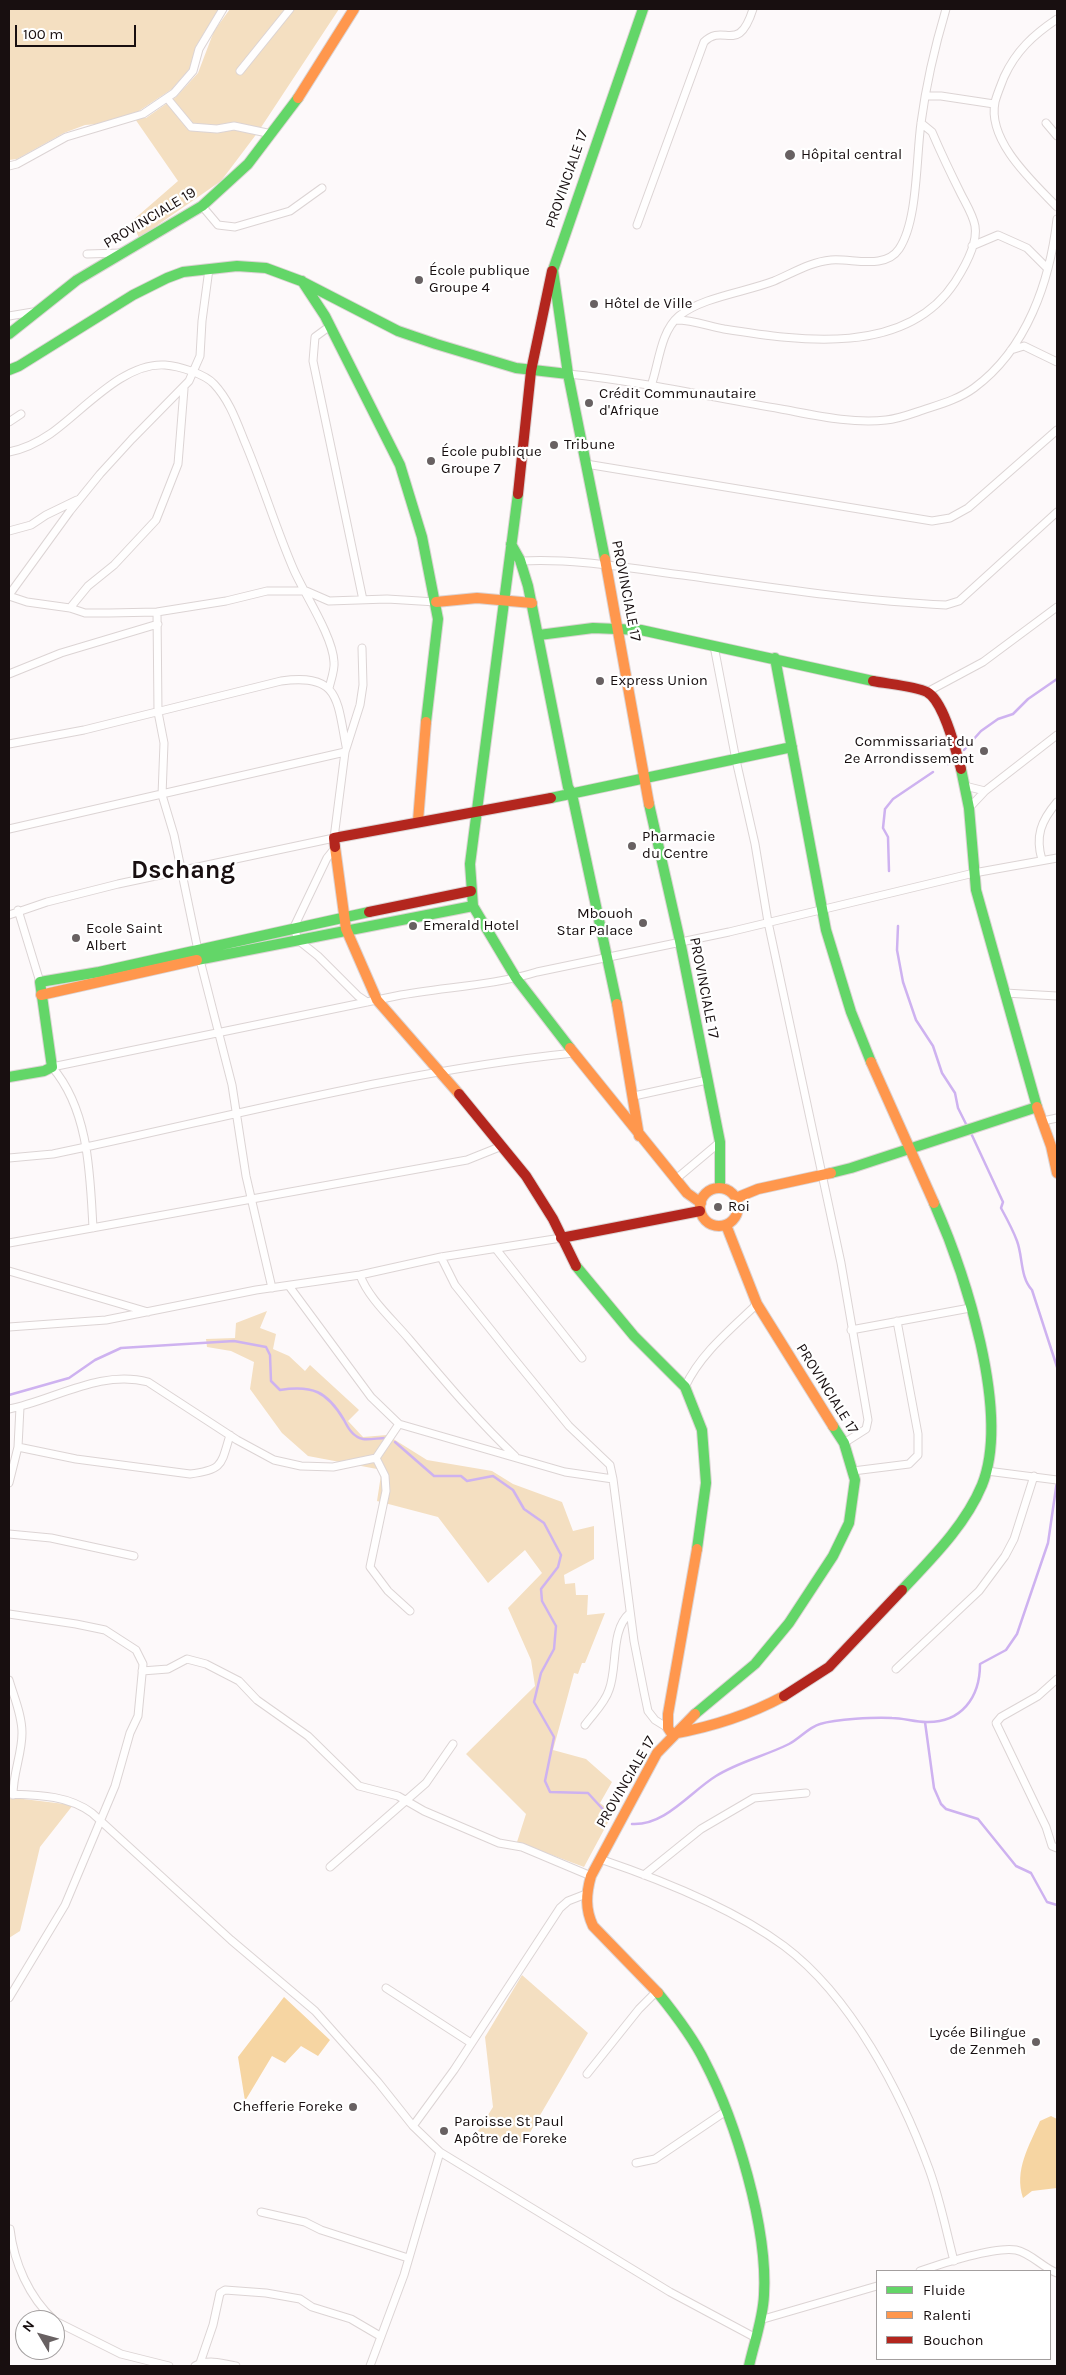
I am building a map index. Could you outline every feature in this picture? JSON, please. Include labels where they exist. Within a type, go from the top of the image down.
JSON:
[{"type":"street","points":[[9,166],[17,164],[66,137],[143,114],[167,98],[193,71],[199,48],[223,9]]},
{"type":"street","points":[[240,72],[290,9]]},
{"type":"street","name":"PROVINCIALE 19","points":[[9,334],[85,275],[202,206],[240,170],[272,134],[354,9]]},
{"type":"street","name":"PROVINCIALE 17","points":[[643,9],[553,270],[568,374],[606,564],[644,778],[680,941],[720,1142],[720,1188]]},
{"type":"street","points":[[637,225],[704,42],[708,38],[739,34],[744,31],[753,9]]},
{"type":"street","points":[[651,386],[669,328],[676,320],[699,305],[775,280],[808,265],[829,260],[879,261],[889,258],[898,251],[905,238],[910,219],[921,123],[946,9]]},
{"type":"street","points":[[1057,19],[1032,37],[1019,51],[1008,69],[994,104],[995,121],[1011,155],[1057,207]]},
{"type":"street","points":[[926,96],[952,97],[994,104]]},
{"type":"street","points":[[167,98],[190,127],[217,129],[234,126],[272,134]]},
{"type":"street","points":[[676,320],[688,320],[723,328],[830,340],[861,337],[890,330],[934,309],[961,273],[972,246],[975,227],[969,210],[932,132],[921,123]]},
{"type":"street","points":[[1046,123],[1057,136]]},
{"type":"street","points":[[202,206],[218,225],[235,227],[290,210],[322,188]]},
{"type":"street","points":[[9,370],[19,366],[133,295],[167,278],[183,272],[237,266],[266,268],[301,281],[398,331],[436,344],[531,371],[568,374],[651,386],[806,414],[851,420],[886,420],[950,402],[974,388],[992,373],[1025,329],[1047,268],[1057,218]]},
{"type":"street","points":[[972,246],[998,235],[1027,248],[1047,268]]},
{"type":"street","points":[[87,254],[123,253]]},
{"type":"street","points":[[70,608],[88,586],[114,565],[156,520],[178,464],[184,389],[200,356],[202,321],[209,269]]},
{"type":"street","points":[[553,270],[531,371],[470,864],[473,906],[516,978],[640,1137],[686,1193],[700,1207],[703,1218],[710,1224],[718,1227],[726,1225],[733,1221],[737,1214],[738,1206],[736,1198],[729,1191],[720,1188],[711,1190],[704,1195],[700,1207]]},
{"type":"street","points":[[301,281],[330,326],[400,465],[422,536],[436,602],[436,636],[422,754],[418,821]]},
{"type":"street","points":[[9,316],[37,311]]},
{"type":"street","points":[[330,326],[314,337],[313,361],[363,600]]},
{"type":"street","points":[[1011,350],[1024,346],[1057,362]]},
{"type":"street","points":[[9,452],[25,448],[50,434],[124,376],[142,368],[164,365],[192,372],[212,382],[226,398],[272,509],[284,548],[306,591],[334,662],[329,688]]},
{"type":"street","points":[[184,389],[132,438],[80,499],[26,568],[9,596],[28,602],[70,608],[85,613],[157,612],[226,601],[267,591],[306,591],[329,601],[387,598],[436,602],[477,598],[532,603]]},
{"type":"street","points":[[9,422],[21,414]]},
{"type":"street","points":[[586,464],[932,521],[950,518],[968,508],[1057,430]]},
{"type":"street","points":[[9,532],[31,525],[46,515],[80,499]]},
{"type":"street","points":[[521,561],[555,559],[606,564],[690,576],[946,605],[959,601],[1057,512]]},
{"type":"street","points":[[511,544],[521,561],[532,603],[568,787],[572,794],[607,957],[640,1137]]},
{"type":"street","points":[[927,692],[983,662],[1057,607]]},
{"type":"street","points":[[157,612],[158,712],[164,742],[162,795],[182,871],[200,960],[221,1034],[232,1085],[235,1115],[251,1198],[272,1288]]},
{"type":"street","points":[[9,674],[61,653],[158,624]]},
{"type":"street","points":[[539,636],[566,630],[618,628],[664,634],[775,658],[826,672],[927,692],[935,700],[950,728],[965,786],[969,808],[976,890],[1057,1173]]},
{"type":"street","points":[[714,646],[736,760],[755,844],[768,922],[841,1263],[851,1330],[868,1420],[866,1429],[844,1443]]},
{"type":"street","points":[[362,648],[363,685],[360,705],[346,749],[334,843],[346,930],[372,1001],[441,1072],[526,1176],[553,1219],[577,1268],[634,1336],[685,1387],[702,1430],[706,1483],[703,1516],[668,1714],[670,1731]]},
{"type":"street","points":[[441,1257],[455,1285],[511,1355],[574,1431],[610,1465],[630,1613],[648,1711],[655,1720],[670,1731],[692,1732],[768,1703],[802,1686],[831,1665],[933,1557],[964,1517],[987,1471],[991,1454],[992,1423],[988,1383],[970,1308],[938,1213],[843,992],[821,910],[775,658]]},
{"type":"street","points":[[9,744],[158,712],[281,681],[302,678],[322,682],[329,688],[337,705],[346,749]]},
{"type":"street","points":[[969,808],[985,791],[1057,735]]},
{"type":"street","points":[[9,915],[18,910],[118,884],[334,843],[418,821],[572,794],[792,748]]},
{"type":"street","points":[[9,829],[105,806],[162,795],[346,749]]},
{"type":"street","points":[[965,786],[985,791]]},
{"type":"street","points":[[1042,860],[1038,848],[1039,830],[1047,814],[1057,802]]},
{"type":"street","points":[[334,843],[294,927],[298,940],[318,956],[358,996],[372,1001]]},
{"type":"street","points":[[9,1078],[44,1071],[52,1067],[221,1034],[372,1001],[516,978],[821,910],[974,873],[1057,858]]},
{"type":"street","points":[[40,982],[100,972],[294,927],[471,891]]},
{"type":"street","points":[[41,995],[200,960],[473,906]]},
{"type":"street","points":[[18,910],[40,982],[52,1067],[62,1080],[71,1099],[79,1119],[86,1148],[93,1228]]},
{"type":"street","points":[[1005,993],[1057,996]]},
{"type":"street","points":[[9,1158],[53,1154],[86,1148],[322,1094],[528,1057],[574,1053]]},
{"type":"street","points":[[634,1096],[707,1080]]},
{"type":"street","points":[[736,1198],[758,1189],[821,1175],[910,1150],[1037,1107]]},
{"type":"street","points":[[1042,1121],[1057,1118]]},
{"type":"street","points":[[676,1179],[720,1142]]},
{"type":"street","points":[[9,1243],[467,1160],[502,1146]]},
{"type":"street","points":[[9,1327],[106,1320],[148,1313],[272,1288],[360,1275],[441,1257],[561,1238],[700,1207]]},
{"type":"street","name":"PROVINCIALE 17","points":[[726,1225],[757,1304],[844,1443],[855,1480],[854,1499],[849,1523],[833,1556],[789,1623],[755,1664],[670,1731],[591,1876],[586,1894],[586,1912],[593,1926],[657,1991],[705,2060],[726,2111],[748,2176],[764,2261],[764,2296],[749,2366]]},
{"type":"street","points":[[496,1249],[582,1358]]},
{"type":"street","points":[[9,1271],[148,1313]]},
{"type":"street","points":[[360,1275],[370,1292],[396,1324],[494,1436],[517,1458]]},
{"type":"street","points":[[289,1286],[371,1397],[399,1424],[565,1472],[613,1479]]},
{"type":"street","points":[[685,1387],[704,1356],[757,1304]]},
{"type":"street","points":[[851,1330],[970,1308]]},
{"type":"street","points":[[853,1471],[909,1464],[918,1455],[918,1434],[896,1322]]},
{"type":"street","points":[[9,1409],[107,1380],[136,1379],[148,1382],[230,1435],[274,1460],[291,1465],[333,1467],[376,1458],[399,1424]]},
{"type":"street","points":[[9,1482],[18,1447],[20,1406]]},
{"type":"street","points":[[18,1447],[84,1460],[190,1474],[207,1473],[215,1469],[223,1459],[230,1435]]},
{"type":"street","points":[[376,1458],[385,1476],[386,1491],[370,1567],[388,1591],[410,1611]]},
{"type":"street","points":[[987,1471],[1057,1480]]},
{"type":"street","points":[[896,1669],[979,1591],[1005,1556],[1014,1539],[1034,1476]]},
{"type":"street","points":[[9,1534],[51,1538],[134,1556]]},
{"type":"street","points":[[585,1725],[608,1693],[616,1665],[619,1631],[624,1619],[630,1613]]},
{"type":"street","points":[[9,1614],[105,1630],[116,1636],[140,1655],[142,1672],[138,1716],[130,1733],[115,1786],[99,1820],[65,1905],[9,1998]]},
{"type":"street","points":[[142,1672],[168,1670],[187,1659],[206,1664],[233,1676],[257,1700],[308,1736],[359,1786],[388,1792],[424,1811],[499,1843],[522,1848],[591,1876]]},
{"type":"street","points":[[1057,1679],[1038,1696],[1001,1717],[996,1723],[1046,1827],[1051,1844],[1057,1848]]},
{"type":"street","points":[[9,1680],[21,1720],[22,1732],[11,1794],[51,1797],[83,1806],[230,1940],[315,2011],[378,2082],[413,2126],[440,2152],[670,2292],[756,2338]]},
{"type":"street","points":[[330,1867],[426,1783],[453,1744]]},
{"type":"street","points":[[644,1875],[702,1829],[754,1798],[806,1793]]},
{"type":"street","points":[[600,1859],[692,1895],[783,1945],[813,1971],[854,2021],[881,2063],[929,2170],[954,2261]]},
{"type":"street","points":[[413,2126],[471,2043],[560,1908],[577,1896],[586,1894]]},
{"type":"street","points":[[386,1988],[471,2043]]},
{"type":"street","points":[[587,2074],[639,2009],[657,1991]]},
{"type":"street","points":[[636,2163],[655,2159],[707,2126],[726,2111]]},
{"type":"street","points":[[370,2366],[423,2216],[440,2152]]},
{"type":"street","points":[[261,2212],[304,2222],[321,2230],[408,2258]]},
{"type":"street","points":[[10,2229],[12,2243],[24,2279],[36,2300],[45,2310]]},
{"type":"street","points":[[923,2270],[1001,2250],[1016,2250],[1057,2273]]},
{"type":"street","points":[[760,2320],[876,2286]]},
{"type":"street","points":[[236,2366],[198,2364],[213,2325],[220,2293],[226,2290],[266,2292],[300,2299],[312,2307],[351,2319],[380,2336]]},
{"type":"street","points":[[65,2326],[121,2354],[169,2366]]},
{"type":"shaded area","points":[[9,9],[219,9],[196,46],[191,67],[172,89],[133,115],[146,118],[176,97],[198,73],[214,31],[230,9],[339,9],[258,132],[221,181],[139,238],[132,221],[178,181],[133,116],[111,123],[85,125],[64,133],[17,159],[9,160]]},
{"type":"shaded area","points":[[267,1311],[260,1328],[276,1334],[273,1349],[289,1356],[305,1371],[310,1365],[359,1410],[348,1421],[363,1437],[387,1435],[427,1460],[492,1471],[513,1484],[562,1502],[573,1531],[594,1526],[594,1559],[564,1575],[565,1584],[575,1583],[576,1595],[588,1595],[587,1615],[605,1613],[585,1663],[582,1663],[578,1674],[574,1673],[553,1750],[586,1759],[612,1782],[600,1803],[613,1813],[584,1867],[517,1842],[526,1814],[466,1754],[535,1686],[531,1660],[508,1608],[542,1573],[525,1550],[488,1583],[438,1517],[377,1501],[381,1475],[377,1469],[308,1456],[282,1433],[250,1389],[254,1362],[231,1351],[207,1347],[206,1339],[235,1338],[236,1323]]},
{"type":"shaded area","points":[[15,1798],[73,1805],[40,1847],[20,1931],[9,1938],[9,1799]]},
{"type":"shaded area","points":[[522,1975],[588,2033],[525,2141],[508,2145],[478,2131],[493,2107],[485,2037]]},
{"type":"shaded area","points":[[284,1997],[330,2040],[318,2056],[301,2046],[285,2063],[272,2056],[245,2101],[238,2057]]},
{"type":"shaded area","points":[[1051,2116],[1057,2119],[1057,2188],[1032,2191],[1023,2198],[1020,2178],[1027,2149],[1040,2121]]},
{"type":"waterway","points":[[964,750],[981,731],[998,719],[1013,714],[1028,699],[1057,679]]},
{"type":"waterway","points":[[948,764],[956,757]]},
{"type":"waterway","points":[[889,871],[888,837],[883,828],[885,809],[893,799],[933,772]]},
{"type":"waterway","points":[[898,926],[897,950],[903,982],[916,1020],[933,1046],[942,1073],[955,1093],[958,1108],[967,1126]]},
{"type":"waterway","points":[[970,1131],[1003,1202],[1001,1208],[1017,1241],[1025,1279],[1032,1290],[1057,1367]]},
{"type":"waterway","points":[[9,1395],[69,1378],[95,1360],[121,1348],[234,1341],[266,1347],[270,1355],[271,1381],[280,1390],[301,1388],[318,1392],[325,1396],[338,1410],[349,1429],[356,1436],[365,1439],[386,1438]]},
{"type":"waterway","points":[[395,1442],[434,1476],[461,1476],[467,1481],[493,1476],[513,1490],[524,1509],[544,1523],[561,1555],[558,1567],[541,1589],[542,1601],[556,1626],[554,1649],[541,1673],[534,1702],[554,1737],[545,1781],[550,1792],[588,1793],[609,1816]]},
{"type":"waterway","points":[[632,1824],[655,1820],[677,1807],[716,1776],[789,1744],[820,1724],[876,1718],[896,1718],[922,1722],[938,1721],[958,1713],[972,1698],[979,1676],[980,1664],[1006,1650],[1017,1634],[1048,1543],[1057,1481]]},
{"type":"waterway","points":[[925,1722],[934,1788],[941,1804],[946,1809],[978,1819],[1016,1866],[1031,1873],[1047,1902],[1057,1905]]},
{"type":"traffic: fast","points":[[605,559],[568,374],[553,270],[643,9]]},
{"type":"traffic: fast","points":[[9,334],[77,280],[202,206],[248,164],[298,98]]},
{"type":"traffic: fast","points":[[9,370],[19,366],[133,295],[167,278],[183,272],[237,266],[266,268],[301,281],[398,331],[436,344],[516,368],[568,374]]},
{"type":"traffic: fast","points":[[302,281],[325,316],[400,465],[422,537],[438,619],[426,722]]},
{"type":"traffic: fast","points":[[518,494],[470,864],[473,906],[516,978],[570,1048]]},
{"type":"traffic: fast","points":[[511,544],[520,560],[528,586],[568,787],[572,794],[617,1004]]},
{"type":"traffic: fast","points":[[539,635],[593,628],[641,630],[873,681]]},
{"type":"traffic: fast","points":[[775,658],[826,930],[851,1012],[871,1062]]},
{"type":"traffic: fast","points":[[551,798],[792,747]]},
{"type":"traffic: fast","points":[[831,1173],[1037,1107],[976,890],[969,808],[961,769]]},
{"type":"traffic: fast","points":[[649,804],[680,941],[720,1142],[720,1188]]},
{"type":"traffic: fast","points":[[197,960],[473,906]]},
{"type":"traffic: fast","points":[[9,1077],[44,1071],[52,1067],[40,982],[99,972],[369,912]]},
{"type":"traffic: fast","points":[[902,1590],[957,1528],[982,1485],[990,1455],[991,1420],[988,1383],[980,1343],[959,1266],[934,1203]]},
{"type":"traffic: fast","points":[[576,1266],[634,1336],[685,1387],[702,1430],[706,1483],[697,1549]]},
{"type":"traffic: fast","points":[[695,1714],[755,1664],[789,1623],[833,1556],[849,1523],[855,1480],[844,1443],[833,1426]]},
{"type":"traffic: fast","points":[[658,1993],[689,2035],[717,2086],[748,2176],[761,2239],[764,2268],[762,2313],[749,2366]]},
{"type":"traffic: slow","points":[[298,98],[354,9]]},
{"type":"traffic: slow","points":[[605,559],[649,804]]},
{"type":"traffic: slow","points":[[436,602],[477,598],[532,603]]},
{"type":"traffic: slow","points":[[418,821],[426,722]]},
{"type":"traffic: slow","points":[[335,847],[346,929],[377,1000],[459,1094]]},
{"type":"traffic: slow","points":[[41,995],[197,960]]},
{"type":"traffic: slow","points":[[617,1004],[639,1136]]},
{"type":"traffic: slow","points":[[570,1048],[687,1193],[701,1203]]},
{"type":"traffic: slow","points":[[871,1062],[934,1203]]},
{"type":"traffic: slow","points":[[1037,1107],[1051,1146],[1057,1173]]},
{"type":"traffic: slow","points":[[736,1198],[758,1189],[831,1173]]},
{"type":"traffic: slow","points":[[719,1188],[726,1189],[732,1194],[737,1200],[738,1207],[737,1214],[732,1220],[726,1225],[719,1226],[712,1225],[706,1220],[701,1214],[700,1207],[701,1200],[706,1194],[712,1189],[719,1188]]},
{"type":"traffic: slow","points":[[726,1225],[757,1304],[833,1426]]},
{"type":"traffic: slow","points":[[697,1549],[668,1714],[668,1728],[672,1734],[701,1728],[743,1715],[784,1696]]},
{"type":"traffic: slow","points":[[658,1993],[593,1926],[590,1920],[587,1901],[588,1889],[591,1876],[657,1753],[695,1714]]},
{"type":"traffic: jam","points":[[518,494],[531,371],[552,271]]},
{"type":"traffic: jam","points":[[873,681],[915,688],[927,692],[933,697],[939,705],[949,727],[961,769]]},
{"type":"traffic: jam","points":[[335,847],[334,838],[551,798]]},
{"type":"traffic: jam","points":[[369,912],[471,891]]},
{"type":"traffic: jam","points":[[459,1094],[526,1176],[553,1219],[576,1266]]},
{"type":"traffic: jam","points":[[561,1238],[700,1211]]},
{"type":"traffic: jam","points":[[784,1696],[829,1667],[902,1590]]},
{"type":"place","name":"Hôpital central","points":[[790,155]]},
{"type":"place","name":"École publique Groupe 4","points":[[419,280]]},
{"type":"place","name":"Hôtel de Ville","points":[[594,304]]},
{"type":"place","name":"Crédit Communautaire d'Afrique","points":[[589,403]]},
{"type":"place","name":"Tribune","points":[[554,445]]},
{"type":"place","name":"École publique Groupe 7","points":[[431,461]]},
{"type":"place","name":"Express Union","points":[[600,681]]},
{"type":"place","name":"Commissariat du 2e Arrondissement","points":[[984,751]]},
{"type":"place","name":"Pharmacie du Centre","points":[[632,846]]},
{"type":"place","name":"Mbouoh Star Palace","points":[[643,923]]},
{"type":"place","name":"Emerald Hotel","points":[[413,926]]},
{"type":"place","name":"Ecole Saint Albert","points":[[76,938]]},
{"type":"place","name":"Roi","points":[[718,1207]]},
{"type":"place","name":"Lycée Bilingue de Zenmeh","points":[[1036,2042]]},
{"type":"place","name":"Chefferie Foreke","points":[[353,2107]]},
{"type":"place","name":"Paroisse St Paul Apôtre de Foreke","points":[[444,2131]]},
{"type":"district","name":"Dschang","points":[[183,871]]}]
